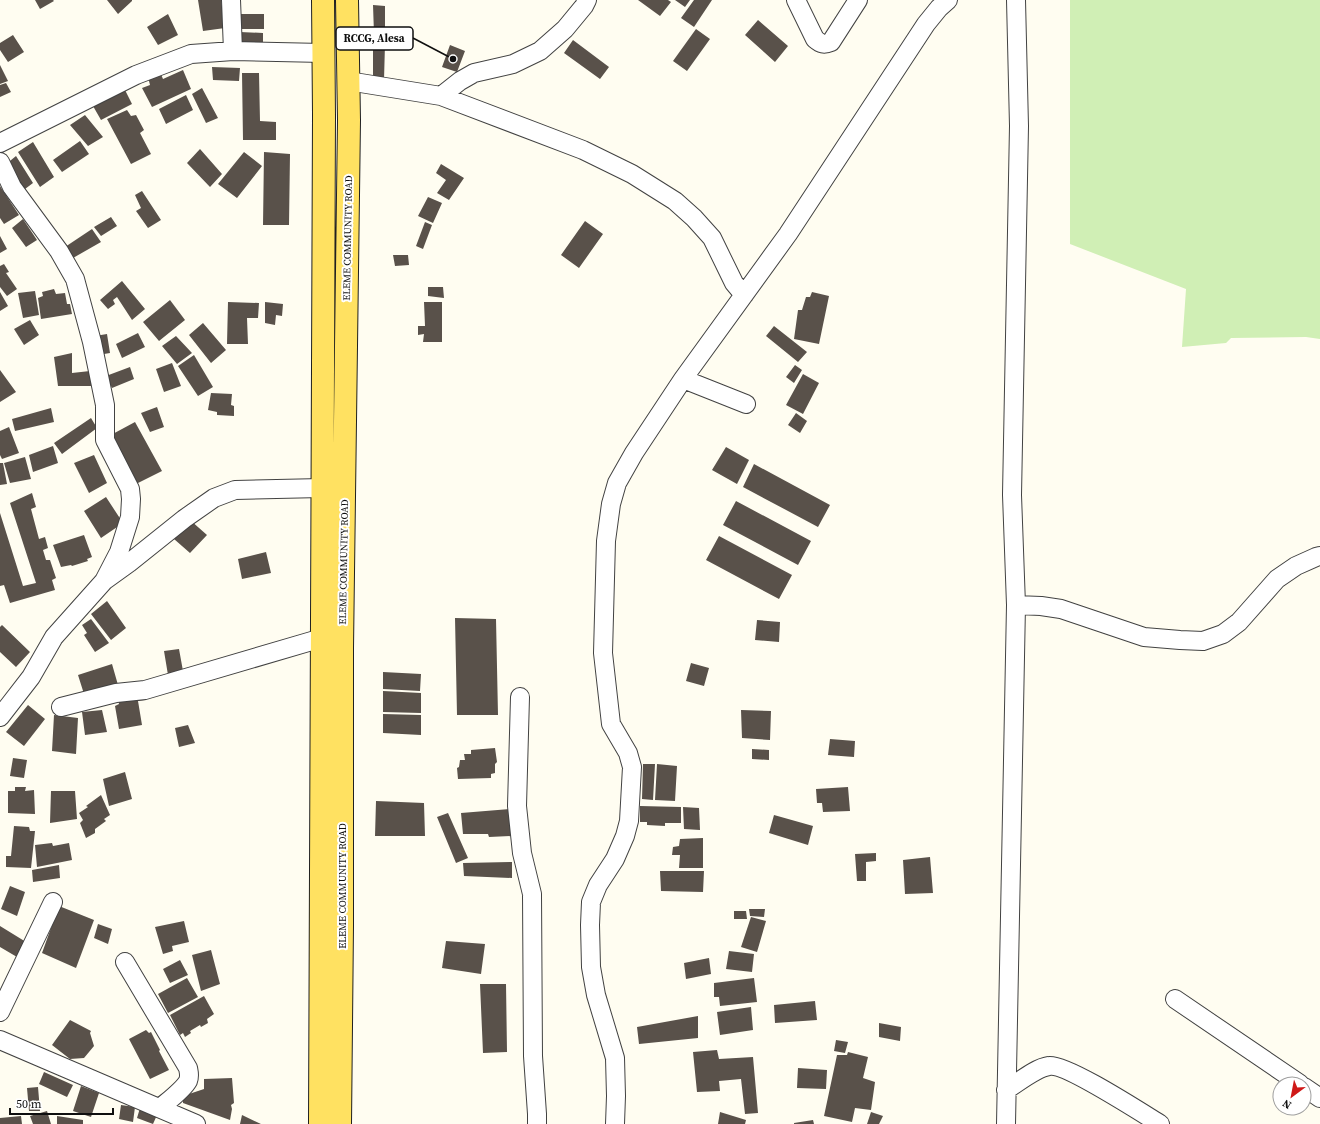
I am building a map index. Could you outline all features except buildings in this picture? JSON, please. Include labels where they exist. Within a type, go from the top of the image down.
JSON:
[{"type":"main road","name":"ELEME COMMUNITY ROAD","points":[[320,1124],[324,123],[323,0]]},
{"type":"main road","name":"ELEME COMMUNITY ROAD","points":[[340,1124],[342,648],[349,120],[347,0]]},
{"type":"street","points":[[231,0],[234,51]]},
{"type":"street","points":[[442,96],[460,81],[474,73],[513,64],[540,51],[565,29],[584,6],[587,0]]},
{"type":"street","points":[[796,0],[816,39],[820,43],[826,44],[831,42],[858,0]]},
{"type":"street","points":[[615,1124],[615,1058],[596,995],[591,967],[591,902],[598,885],[615,859],[625,836],[628,821],[632,767],[628,753],[611,724],[602,653],[606,541],[611,504],[617,483],[634,453],[683,379],[788,234],[926,24],[939,8],[948,0]]},
{"type":"street","points":[[1006,1124],[1016,605],[1012,495],[1019,126],[1016,0]]},
{"type":"street","points":[[0,143],[136,75],[191,54],[234,51],[323,53]]},
{"type":"street","points":[[348,81],[442,96],[583,150],[632,174],[675,201],[694,218],[712,238],[734,283],[744,295]]},
{"type":"street","points":[[0,162],[12,187],[59,251],[75,279],[92,342],[105,405],[105,440],[130,489],[130,517],[119,552],[104,581]]},
{"type":"street","points":[[683,379],[746,404]]},
{"type":"street","points":[[0,717],[31,677],[54,637],[104,581],[184,519],[214,498],[235,490],[322,488]]},
{"type":"street","points":[[1016,605],[1041,606],[1061,609],[1144,637],[1203,641],[1223,634],[1239,622],[1277,579],[1296,566],[1316,556],[1320,556]]},
{"type":"street","points":[[61,707],[116,693],[145,690],[322,638]]},
{"type":"street","points":[[520,697],[517,806],[522,853],[532,894],[533,1056],[537,1124]]},
{"type":"street","points":[[0,1012],[53,902]]},
{"type":"street","points":[[125,962],[188,1068],[190,1075],[185,1086],[162,1114]]},
{"type":"street","points":[[1175,999],[1288,1076]]},
{"type":"street","points":[[0,1040],[162,1114],[196,1124]]},
{"type":"street","points":[[1006,1090],[1039,1069],[1050,1066],[1063,1068],[1160,1124]]},
{"type":"green space","points":[[1070,0],[1320,0],[1320,339],[1306,337],[1231,338],[1226,343],[1182,347],[1186,289],[1070,244]]},
{"type":"place","name":"RCCG, Alesa","points":[[453,59]]}]
